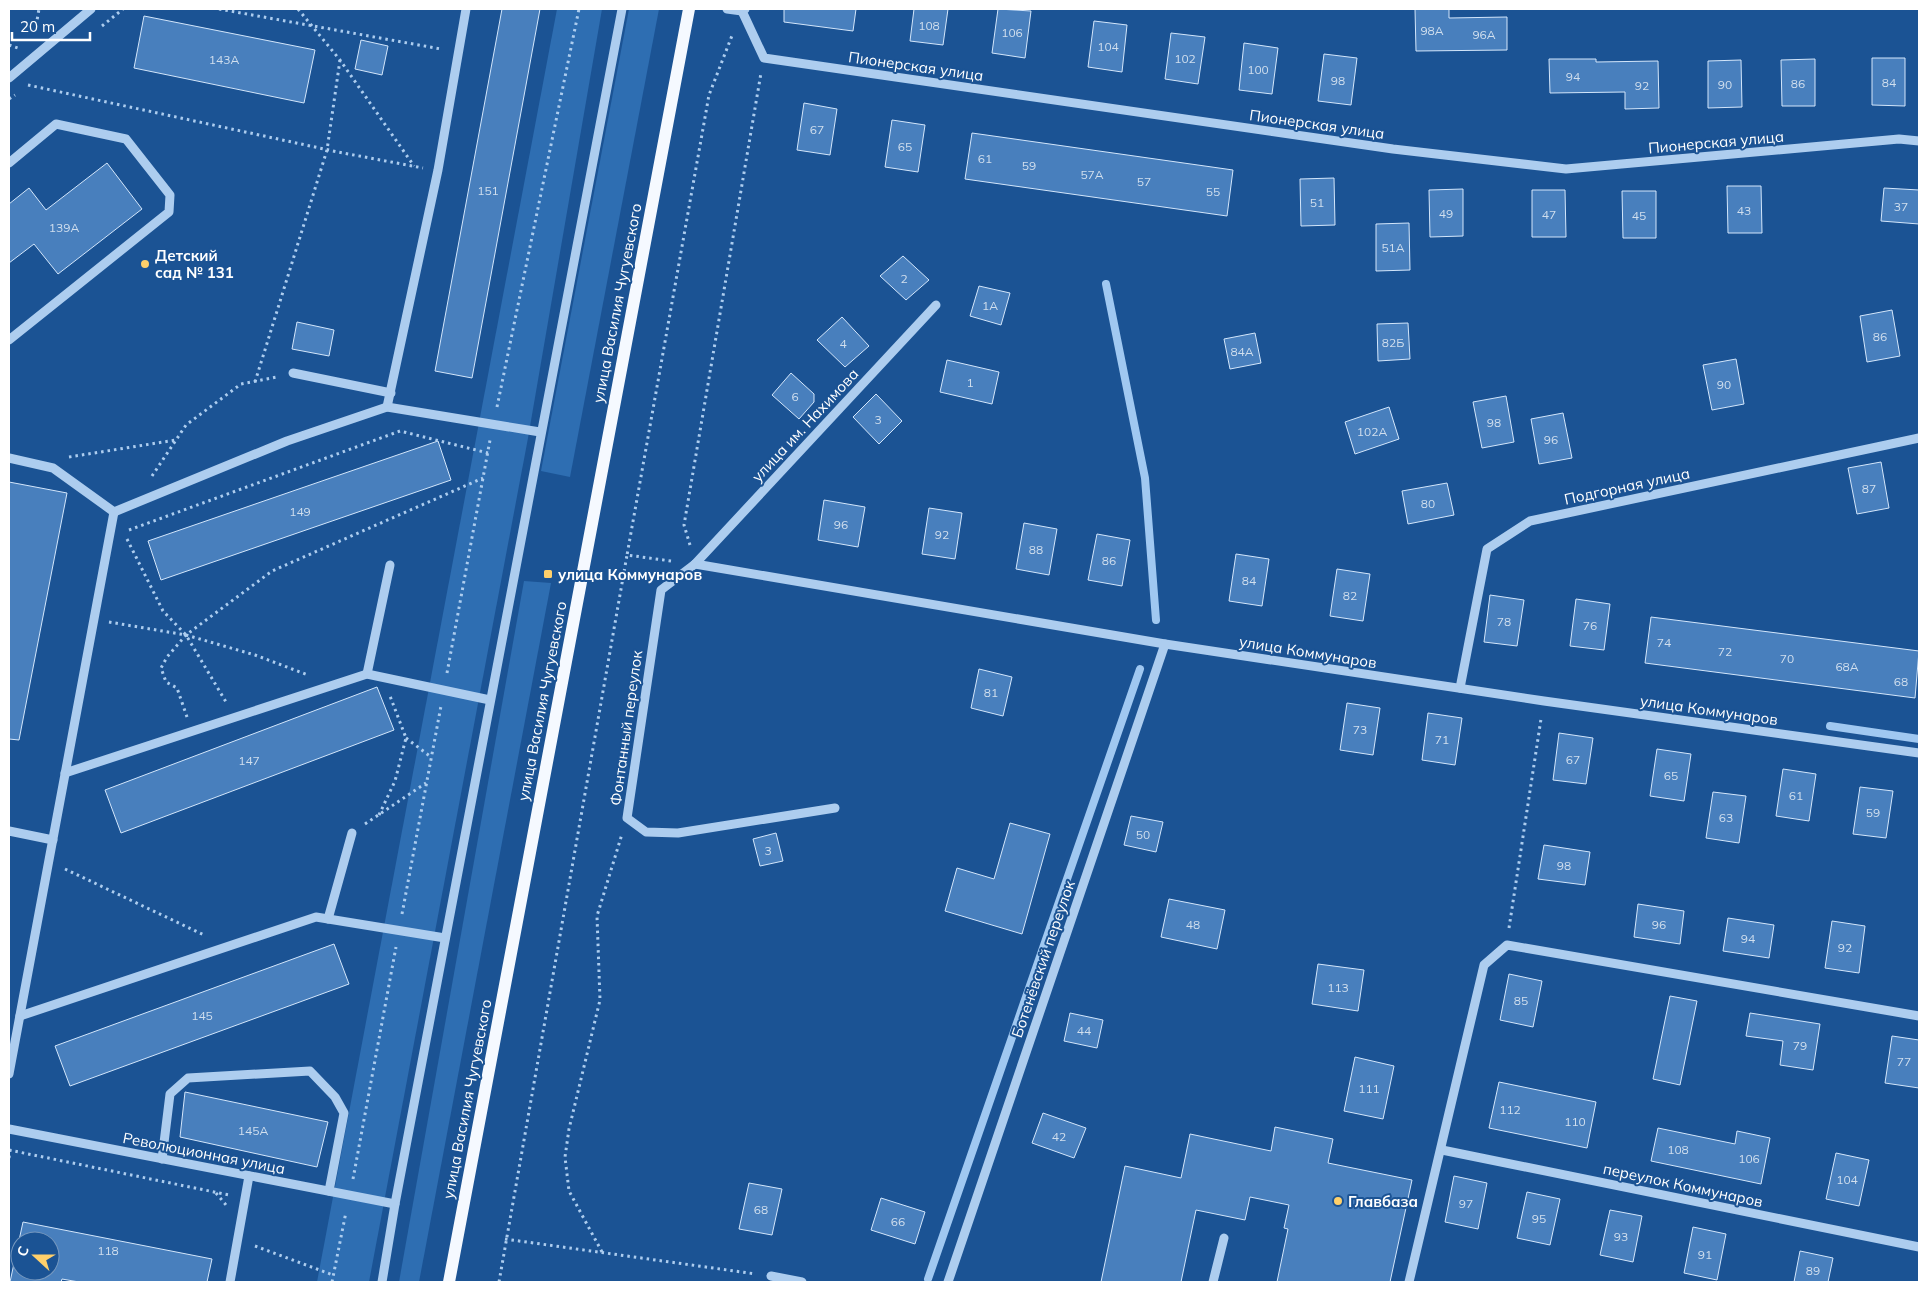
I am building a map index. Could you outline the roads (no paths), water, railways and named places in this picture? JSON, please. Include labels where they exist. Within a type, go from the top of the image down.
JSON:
[{"type":"main road","name":"улица Василия Чугуевского","points":[[449,1282],[689,9]]},
{"type":"street","points":[[9,78],[91,9]]},
{"type":"street","points":[[388,407],[438,170],[466,9]]},
{"type":"street","points":[[382,1282],[540,432],[622,9]]},
{"type":"street","points":[[727,9],[743,10]]},
{"type":"street","name":"Пионерская улица","points":[[743,10],[764,58],[1393,149],[1566,169],[1899,139],[1919,141]]},
{"type":"street","points":[[9,163],[56,124],[126,139],[170,196],[168,212],[9,340]]},
{"type":"street","name":"улица им. Нахимова","points":[[695,564],[936,305]]},
{"type":"street","points":[[293,373],[390,393]]},
{"type":"street","points":[[114,512],[287,441],[388,407],[540,432]]},
{"type":"street","name":"Подгорная улица","points":[[1460,688],[1487,549],[1530,521],[1919,438]]},
{"type":"street","points":[[9,458],[53,468],[114,512]]},
{"type":"street","points":[[9,1074],[114,512]]},
{"type":"street","name":"улица Коммунаров","points":[[695,564],[1165,644],[1544,701],[1919,753]]},
{"type":"street","name":"Фонтанный переулок","points":[[695,564],[661,590],[627,818],[646,832],[678,833],[835,808]]},
{"type":"street","points":[[367,674],[390,565]]},
{"type":"street","name":"Ботенёвский переулок","points":[[948,1282],[1165,644]]},
{"type":"street","points":[[65,773],[367,674],[490,700]]},
{"type":"street","points":[[9,831],[53,840]]},
{"type":"street","points":[[328,919],[352,833]]},
{"type":"street","points":[[20,1016],[316,917],[445,938]]},
{"type":"street","points":[[1409,1282],[1442,1150],[1484,965],[1507,945],[1919,1016]]},
{"type":"street","points":[[162,1159],[170,1094],[188,1078],[310,1071],[335,1097],[344,1113],[329,1191]]},
{"type":"street","name":"Революционная улица","points":[[9,1129],[395,1204]]},
{"type":"street","name":"переулок Коммунаров","points":[[1442,1150],[1919,1247]]},
{"type":"street","points":[[230,1282],[249,1176]]},
{"type":"street","points":[[1214,1282],[1224,1238]]},
{"type":"street","points":[[771,1276],[802,1282]]},
{"type":"waterway","points":[[1106,284],[1145,478],[1156,620]]},
{"type":"waterway","points":[[928,1279],[1140,669]]},
{"type":"waterway","points":[[1830,726],[1919,739]]},
{"type":"place","name":"Детский сад № 131","points":[[145,264]]},
{"type":"place","name":"улица Коммунаров","points":[[548,574]]},
{"type":"place","name":"Главбаза","points":[[1338,1201]]}]
